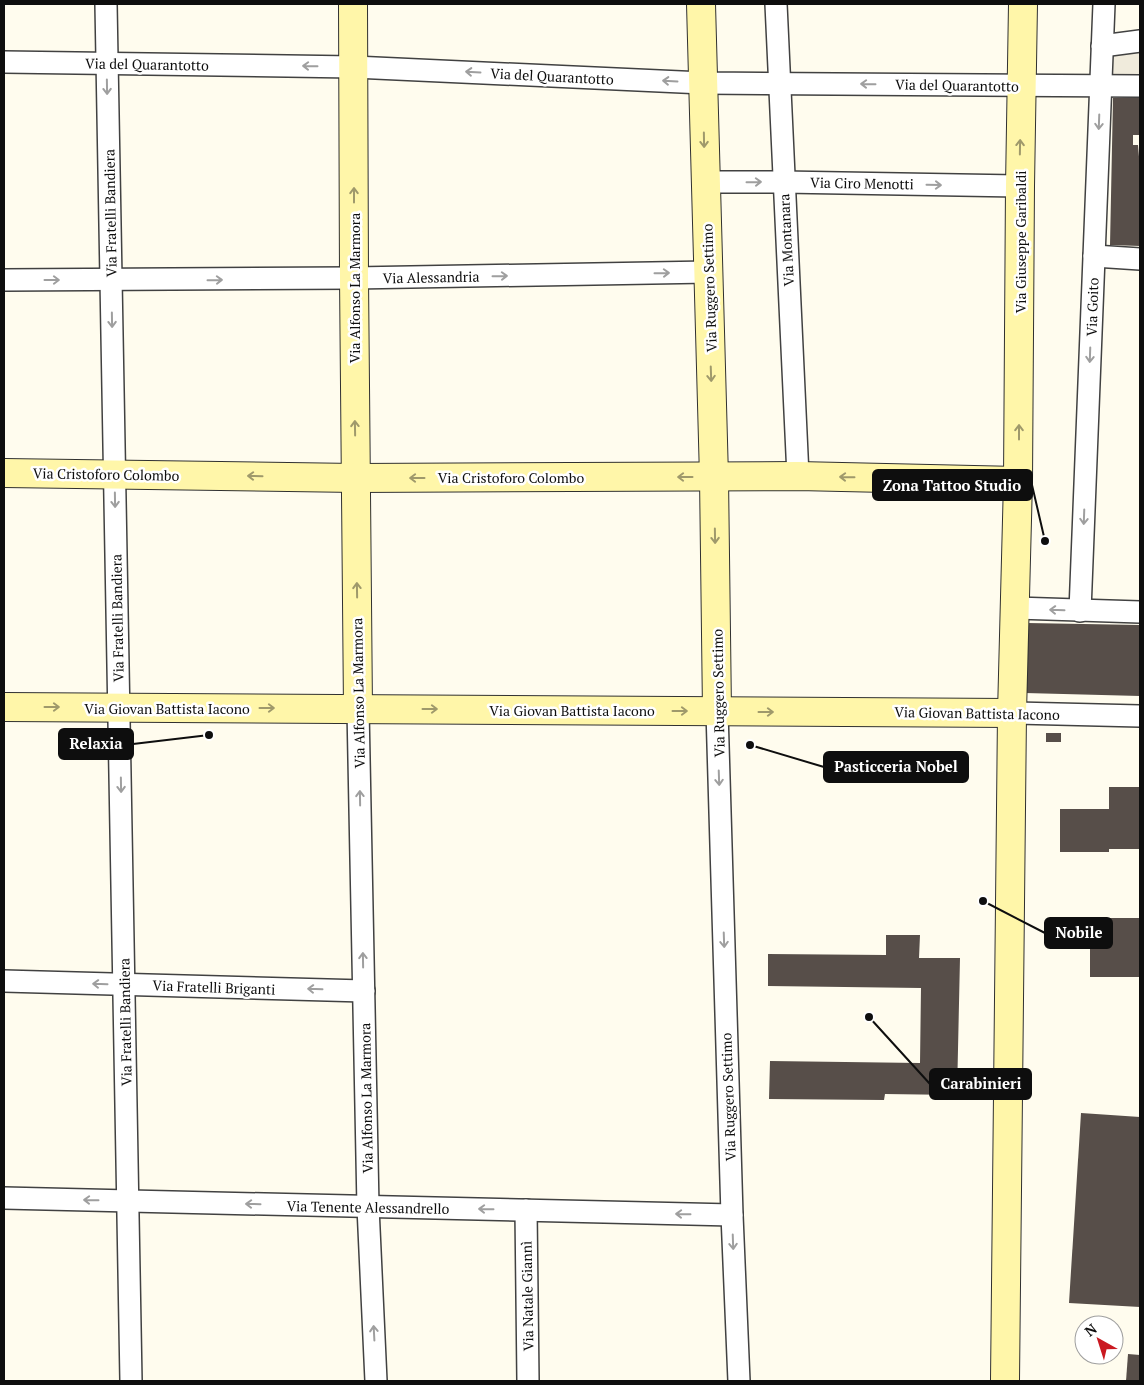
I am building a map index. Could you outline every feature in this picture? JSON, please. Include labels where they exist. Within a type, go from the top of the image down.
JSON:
[{"type":"main road","name":"Via Alfonso La Marmora","points":[[354,4],[354,278],[358,709]]},
{"type":"main road","name":"Via Ruggero Settimo","points":[[701,4],[714,477],[717,711]]},
{"type":"main road","name":"Via Giuseppe Garibaldi","points":[[1005,1381],[1012,713],[1018,481],[1021,85],[1024,4]]},
{"type":"main road","name":"Via Cristoforo Colombo","points":[[4,473],[356,478],[798,476],[1018,481]]},
{"type":"main road","name":"Via Giovan Battista Iacono","points":[[4,707],[1012,713]]},
{"type":"street","name":"Via Fratelli Bandiera","points":[[106,4],[131,1381]]},
{"type":"street","name":"Via Montanara","points":[[776,4],[798,476]]},
{"type":"street","name":"Via Goito","points":[[1080,611],[1104,4]]},
{"type":"street","points":[[1102,46],[1140,41]]},
{"type":"street","name":"Via del Quarantotto","points":[[4,62],[354,67],[703,83],[1140,86]]},
{"type":"street","name":"Via Ciro Menotti","points":[[705,182],[1020,186]]},
{"type":"street","points":[[1094,256],[1140,259]]},
{"type":"street","name":"Via Alessandria","points":[[4,280],[354,278],[709,272]]},
{"type":"street","points":[[1015,608],[1140,612]]},
{"type":"street","name":"Via Alfonso La Marmora","points":[[358,709],[368,1206],[376,1381]]},
{"type":"street","name":"Via Ruggero Settimo","points":[[717,711],[732,1215],[739,1381]]},
{"type":"street","name":"Via Giovan Battista Iacono","points":[[1012,713],[1140,716]]},
{"type":"street","name":"Via Fratelli Briganti","points":[[4,981],[364,990]]},
{"type":"street","name":"Via Tenente Alessandrello","points":[[4,1198],[732,1215]]},
{"type":"street","name":"Via Natale Giannì","points":[[526,1210],[528,1381]]},
{"type":"shaded area","points":[[1140,41],[1140,96],[1100,95],[1102,46]]},
{"type":"building","points":[[1140,97],[1140,135],[1133,135],[1133,145],[1138,145],[1140,168],[1140,246],[1110,245],[1113,98]]},
{"type":"building","points":[[1027,623],[1140,625],[1140,696],[1025,693]]},
{"type":"building","points":[[1046,733],[1061,733],[1061,742],[1046,742]]},
{"type":"building","points":[[1109,787],[1140,787],[1140,849],[1109,849],[1109,852],[1060,852],[1060,809],[1109,809]]},
{"type":"building","points":[[1090,918],[1140,918],[1140,977],[1090,977]]},
{"type":"building","points":[[886,935],[920,935],[919,958],[960,958],[957,1095],[885,1094],[884,1100],[769,1099],[770,1061],[920,1063],[921,988],[768,986],[768,954],[886,955]]},
{"type":"building","points":[[1081,1113],[1140,1117],[1140,1307],[1069,1303]]},
{"type":"building","points":[[1128,1354],[1140,1355],[1140,1381],[1126,1381]]},
{"type":"place","name":"Zona Tattoo Studio","points":[[1045,541]]},
{"type":"place","name":"Relaxia","points":[[209,735]]},
{"type":"place","name":"Pasticceria Nobel","points":[[750,745]]},
{"type":"place","name":"Nobile","points":[[983,901]]},
{"type":"place","name":"Carabinieri","points":[[869,1017]]}]
